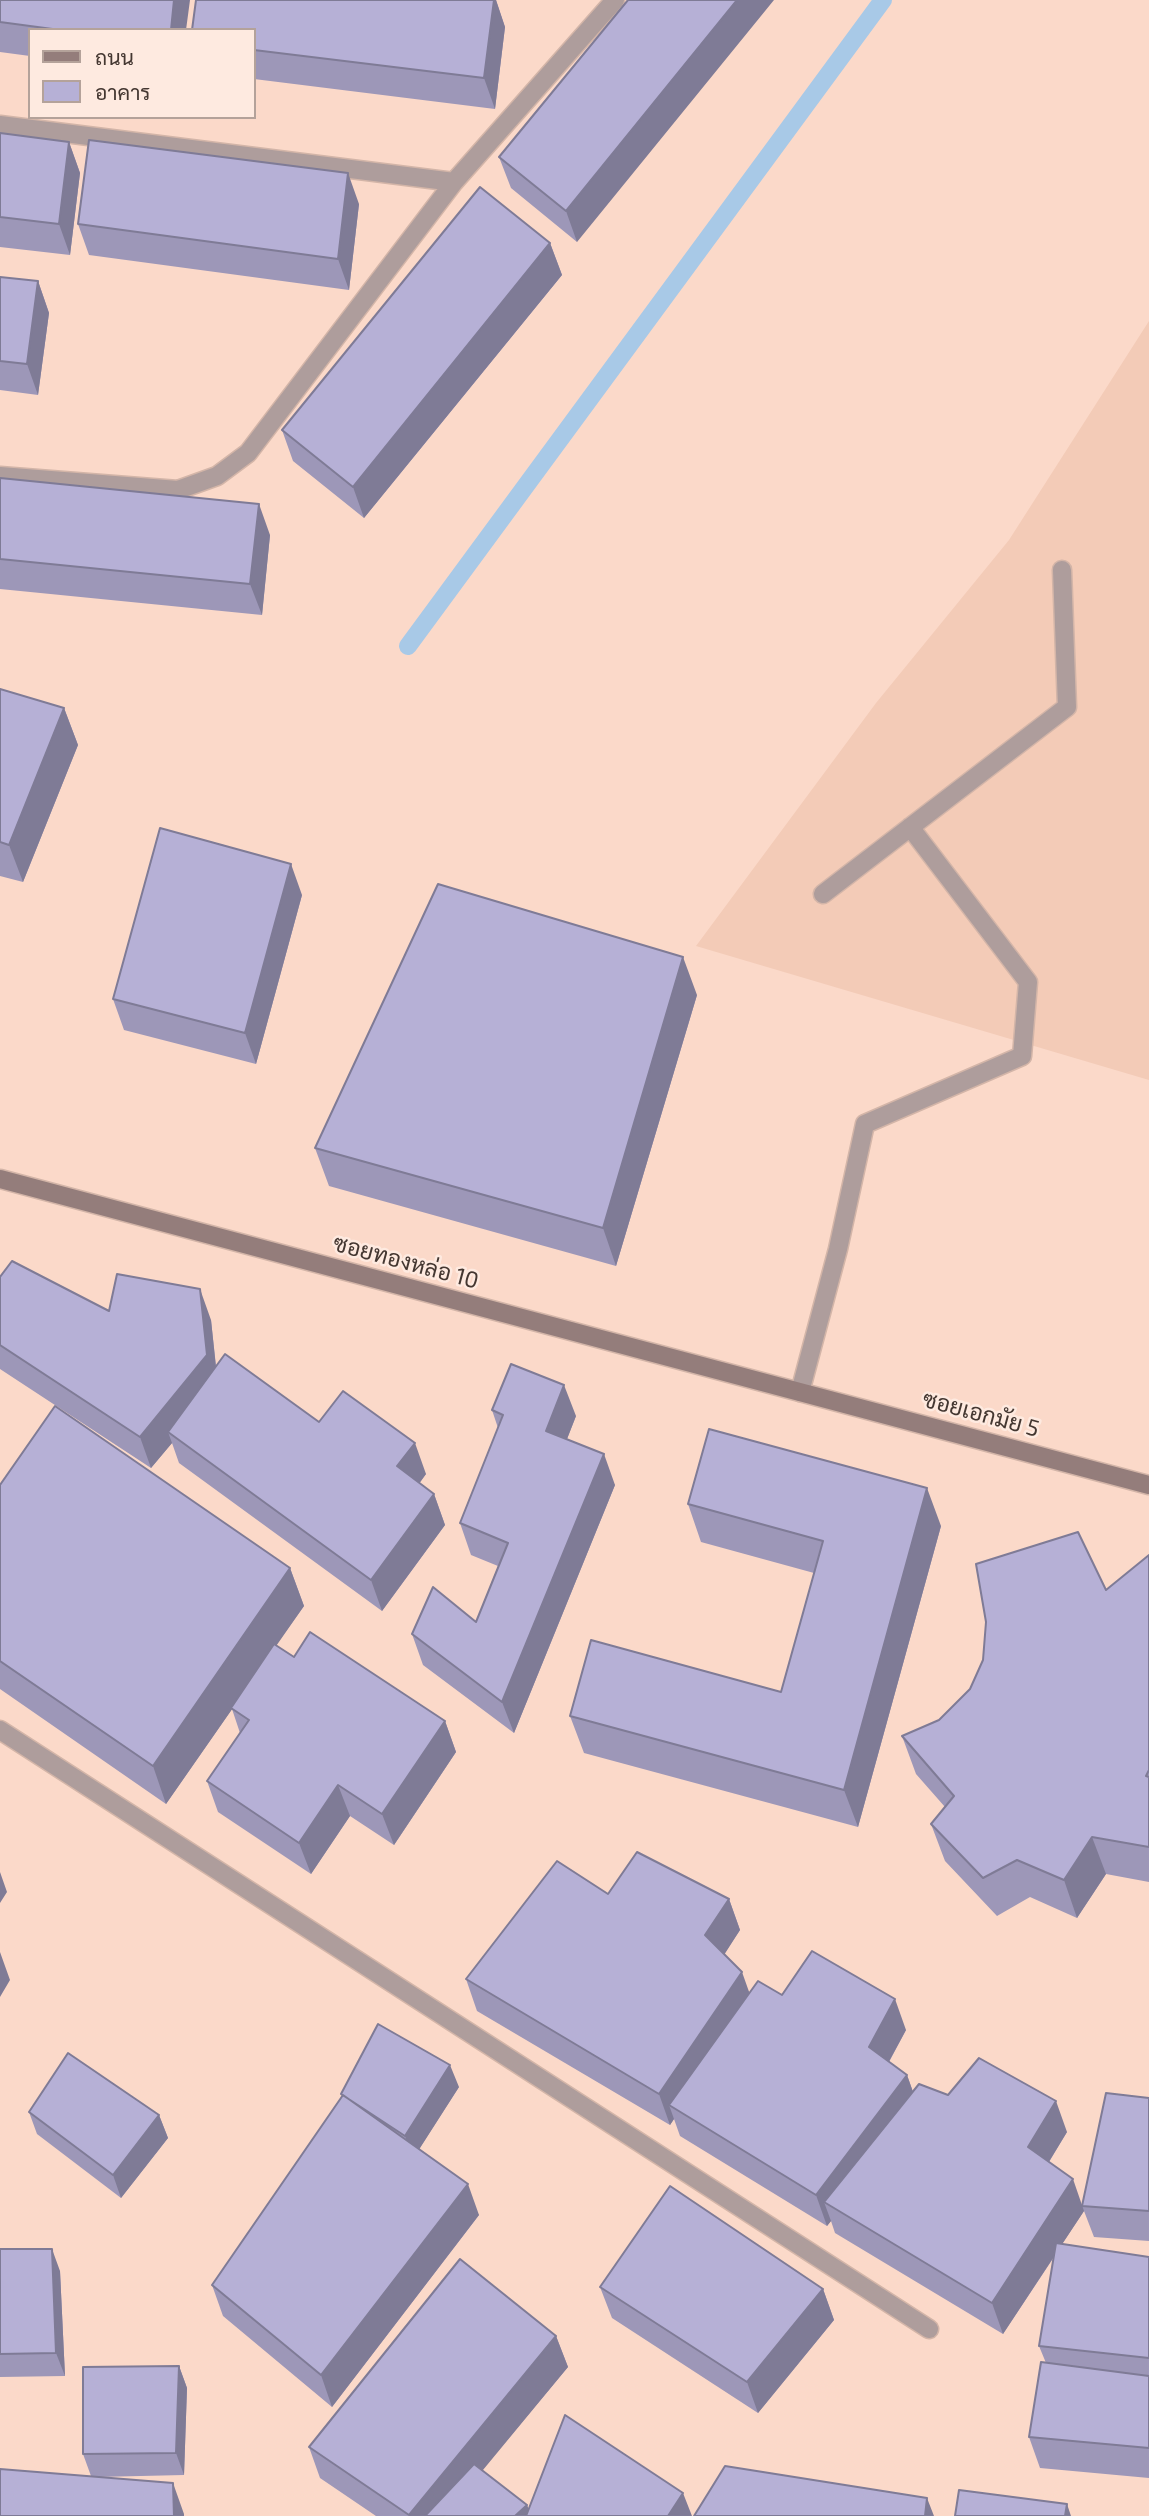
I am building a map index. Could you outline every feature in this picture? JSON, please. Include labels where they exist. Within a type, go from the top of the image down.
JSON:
[{"type":"street","points":[[0,476],[178,490],[217,476],[248,453],[454,182],[615,0]]},
{"type":"street","points":[[0,125],[454,182]]},
{"type":"street","points":[[823,894],[1067,707],[1062,570]]},
{"type":"street","points":[[800,1392],[838,1249],[865,1124],[1023,1056],[1028,982],[910,827]]},
{"type":"street","name":"ซอยทองหล่อ 10","points":[[0,1179],[800,1392]]},
{"type":"street","name":"ซอยเอกมัย 5","points":[[800,1392],[1149,1485]]},
{"type":"street","points":[[0,1730],[929,2329]]},
{"type":"shaded area","points":[[1149,321],[1149,1080],[696,946],[876,703],[1009,540]]},
{"type":"building","points":[[0,0],[174,0],[171,28],[45,28],[0,22]]},
{"type":"building","points":[[196,0],[494,0],[484,78],[256,50],[256,28],[192,28]]},
{"type":"building","points":[[628,0],[737,0],[566,211],[499,157]]},
{"type":"building","points":[[0,133],[69,142],[59,224],[0,217]]},
{"type":"building","points":[[89,140],[348,173],[338,259],[78,224]]},
{"type":"building","points":[[480,187],[550,243],[353,487],[282,430]]},
{"type":"building","points":[[0,277],[38,281],[27,364],[0,361]]},
{"type":"building","points":[[0,478],[259,504],[250,584],[0,559]]},
{"type":"building","points":[[0,689],[64,708],[9,845],[0,842]]},
{"type":"building","points":[[160,828],[291,864],[245,1033],[113,999]]},
{"type":"building","points":[[438,884],[683,957],[603,1228],[315,1148]]},
{"type":"building","points":[[12,1261],[109,1311],[117,1274],[200,1289],[207,1355],[140,1437],[0,1345],[0,1277]]},
{"type":"building","points":[[225,1354],[319,1422],[343,1391],[415,1443],[397,1466],[434,1494],[371,1580],[168,1432]]},
{"type":"building","points":[[511,1364],[564,1385],[546,1431],[604,1454],[502,1702],[412,1634],[433,1587],[476,1622],[508,1543],[460,1523],[503,1415],[492,1410]]},
{"type":"building","points":[[55,1406],[290,1568],[153,1766],[0,1661],[0,1485]]},
{"type":"building","points":[[709,1429],[927,1488],[844,1790],[570,1716],[591,1640],[781,1692],[823,1541],[688,1504]]},
{"type":"building","points":[[1078,1532],[1106,1590],[1149,1555],[1149,1770],[1146,1776],[1149,1777],[1149,1847],[1092,1837],[1064,1880],[1017,1860],[983,1878],[931,1824],[954,1796],[902,1736],[939,1720],[970,1689],[983,1660],[986,1622],[976,1564]]},
{"type":"building","points":[[310,1632],[445,1721],[382,1814],[338,1785],[299,1843],[207,1781],[249,1720],[231,1708],[274,1644],[294,1657]]},
{"type":"building","points":[[637,1852],[729,1899],[705,1935],[742,1972],[659,2094],[466,1979],[557,1861],[608,1894]]},
{"type":"building","points":[[812,1951],[895,1999],[869,2047],[907,2075],[816,2195],[669,2105],[758,1981],[782,1995]]},
{"type":"building","points":[[378,2024],[450,2065],[405,2136],[341,2094]]},
{"type":"building","points":[[68,2053],[159,2115],[113,2175],[29,2112]]},
{"type":"building","points":[[979,2058],[1056,2101],[1028,2147],[1073,2179],[992,2303],[824,2202],[919,2084],[948,2095]]},
{"type":"building","points":[[1106,2093],[1149,2098],[1149,2211],[1082,2206]]},
{"type":"building","points":[[343,2095],[468,2184],[321,2375],[212,2285]]},
{"type":"building","points":[[670,2186],[823,2289],[747,2382],[600,2287]]},
{"type":"building","points":[[1056,2243],[1149,2257],[1149,2358],[1039,2346]]},
{"type":"building","points":[[0,2249],[52,2249],[56,2353],[0,2354]]},
{"type":"building","points":[[460,2259],[556,2336],[409,2515],[309,2447]]},
{"type":"building","points":[[1041,2362],[1149,2376],[1149,2448],[1029,2437]]},
{"type":"building","points":[[179,2366],[176,2453],[83,2454],[83,2367]]},
{"type":"building","points":[[565,2415],[683,2493],[668,2516],[526,2516]]},
{"type":"building","points":[[474,2464],[527,2505],[515,2516],[425,2516]]},
{"type":"building","points":[[725,2466],[927,2498],[925,2516],[694,2516]]},
{"type":"building","points":[[0,2469],[173,2483],[174,2516],[0,2516]]},
{"type":"building","points":[[959,2490],[1067,2504],[1065,2516],[955,2516]]},
{"type":"waterway","points":[[408,646],[883,0]]}]
